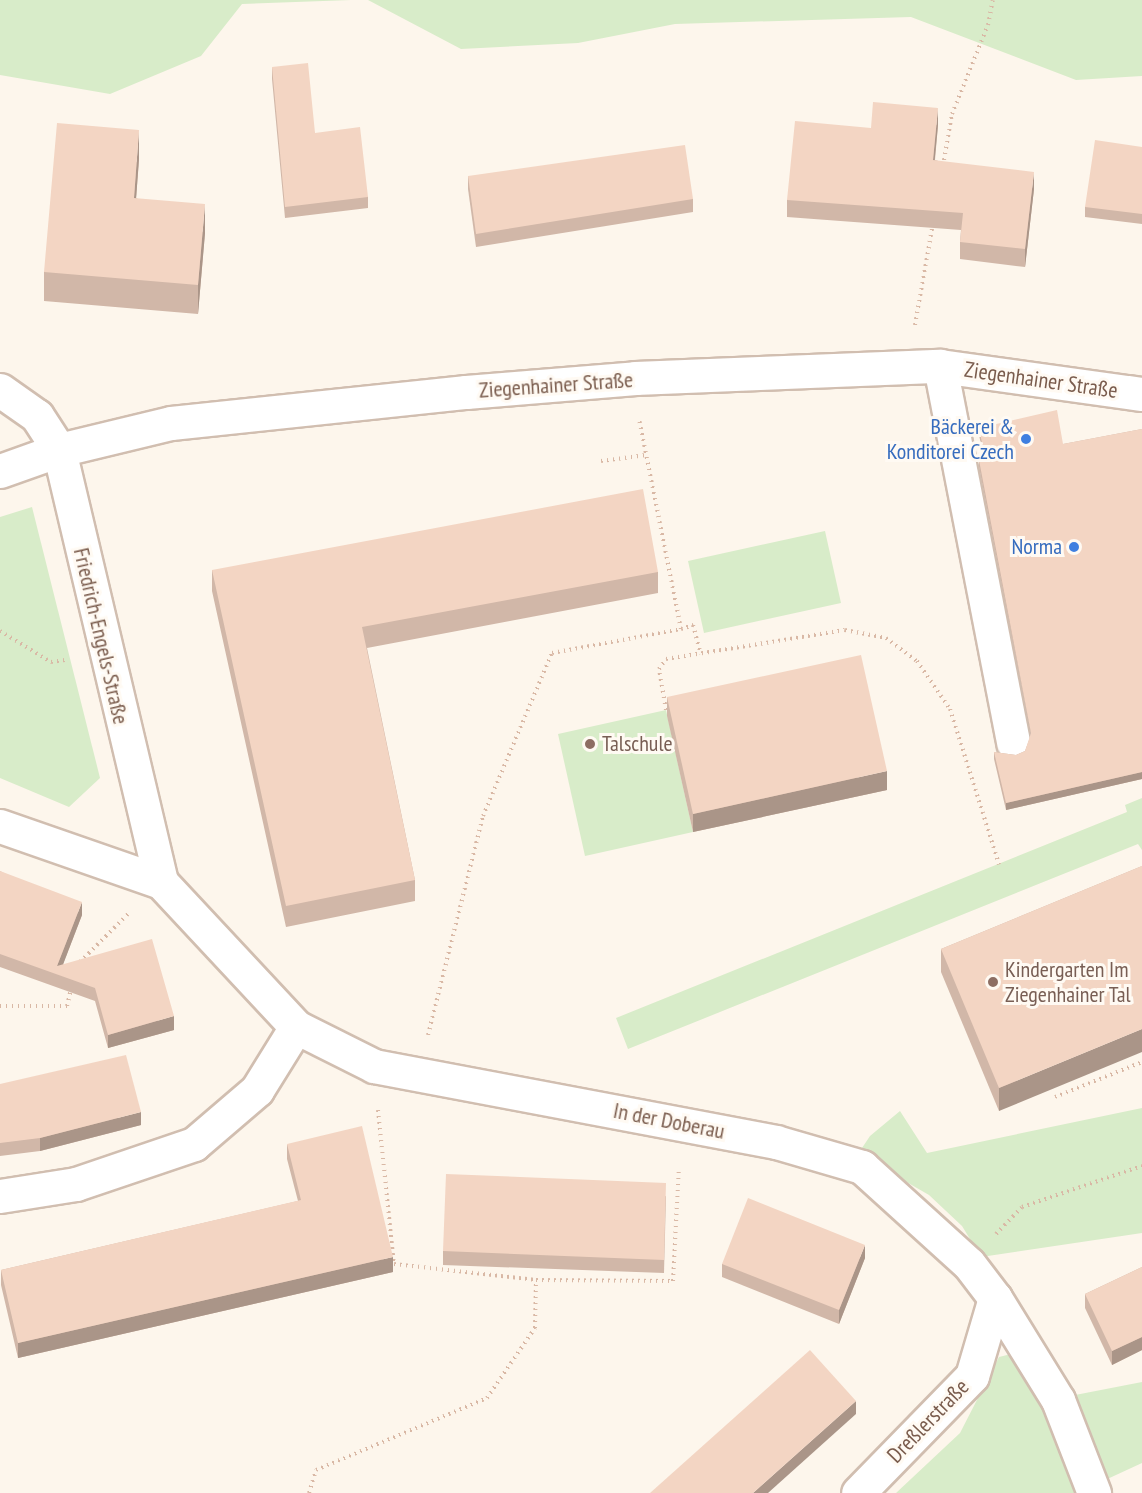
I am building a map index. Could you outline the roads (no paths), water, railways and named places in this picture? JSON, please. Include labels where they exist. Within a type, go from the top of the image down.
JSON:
[{"type":"street","name":"Ziegenhainer Straße","points":[[58,450],[171,423],[466,392],[635,378],[940,366],[1142,394]]},
{"type":"street","points":[[940,366],[1013,743]]},
{"type":"street","points":[[0,390],[37,416],[58,450],[0,471]]},
{"type":"street","name":"Friedrich-Engels-Straße","points":[[58,450],[160,882]]},
{"type":"street","name":"Friedrich-Engels-Straße","points":[[0,826],[160,882],[296,1027]]},
{"type":"street","points":[[0,1196],[76,1184],[194,1144],[257,1090],[296,1027]]},
{"type":"street","name":"In der Doberau","points":[[296,1027],[374,1066],[776,1142],[862,1167],[969,1264],[995,1298],[1058,1400],[1094,1493]]},
{"type":"street","name":"Dreßlerstraße","points":[[858,1493],[972,1376],[995,1298]]},
{"type":"place","name":"Bäckerei & Konditorei Czech","points":[[1026,439]]},
{"type":"place","name":"Norma","points":[[1074,547]]},
{"type":"place","name":"Talschule","points":[[590,744]]},
{"type":"place","name":"Kindergarten Im Ziegenhainer Tal","points":[[993,982]]}]
